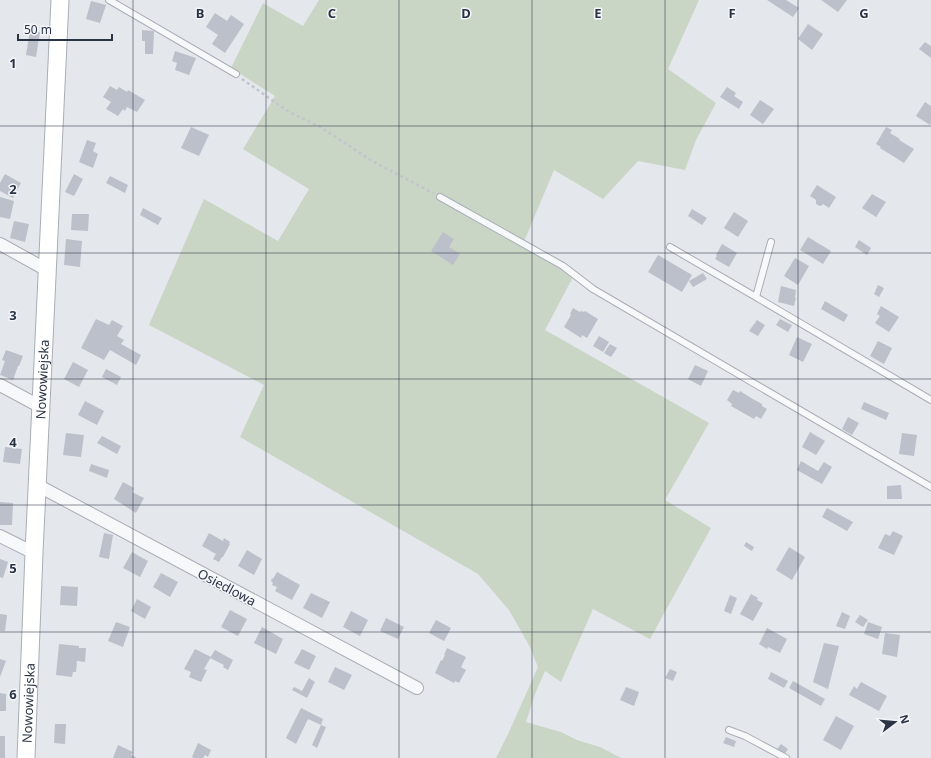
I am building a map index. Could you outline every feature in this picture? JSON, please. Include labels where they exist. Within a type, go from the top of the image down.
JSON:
[{"type":"street","name":"Nowowiejska","points":[[26,758],[37,485],[60,0]]},
{"type":"street","points":[[0,244],[47,270]]},
{"type":"street","points":[[0,385],[41,407]]},
{"type":"street","name":"Osiedlowa","points":[[37,485],[417,688]]},
{"type":"street","points":[[0,536],[34,553]]},
{"type":"lane","points":[[109,0],[236,74]]},
{"type":"lane","points":[[440,198],[563,266],[593,289],[931,487]]},
{"type":"lane","points":[[756,297],[771,242]]},
{"type":"lane","points":[[670,247],[931,400]]},
{"type":"lane","points":[[729,730],[745,736],[786,758]]},
{"type":"path","points":[[236,74],[288,112],[322,128],[372,161],[440,198]]},
{"type":"green space","points":[[319,0],[699,0],[668,69],[716,103],[696,140],[685,170],[638,161],[603,199],[554,170],[523,244],[573,277],[545,330],[709,423],[665,500],[711,528],[650,639],[593,609],[561,682],[545,671],[535,694],[526,722],[561,732],[577,740],[600,747],[621,758],[496,758],[538,667],[530,647],[509,610],[478,574],[240,437],[264,385],[149,325],[204,199],[278,241],[309,189],[243,149],[275,96],[231,68],[263,3],[303,26]]},
{"type":"building","points":[[767,0],[786,0],[799,8],[793,17]]},
{"type":"building","points":[[821,0],[847,0],[838,12]]},
{"type":"building","points":[[91,1],[106,5],[100,23],[86,19]]},
{"type":"building","points":[[215,13],[227,21],[231,15],[244,24],[225,53],[212,44],[218,35],[206,27]]},
{"type":"building","points":[[808,24],[823,34],[812,50],[798,39]]},
{"type":"building","points":[[30,30],[40,32],[36,57],[26,55]]},
{"type":"building","points":[[142,30],[154,31],[153,54],[145,54],[145,41],[142,41]]},
{"type":"building","points":[[925,42],[931,46],[931,58],[919,49]]},
{"type":"building","points":[[175,51],[196,58],[189,75],[175,70],[177,63],[172,61]]},
{"type":"building","points":[[110,86],[117,90],[119,87],[127,92],[128,90],[145,100],[137,112],[127,107],[125,111],[123,109],[118,116],[106,109],[111,102],[103,97]]},
{"type":"building","points":[[727,87],[736,93],[734,96],[743,102],[739,109],[720,97]]},
{"type":"building","points":[[760,100],[774,109],[763,124],[750,115]]},
{"type":"building","points":[[925,102],[931,106],[930,125],[916,116]]},
{"type":"building","points":[[191,127],[209,135],[199,156],[181,148]]},
{"type":"building","points":[[886,127],[892,130],[890,133],[914,149],[904,163],[876,144]]},
{"type":"building","points":[[87,140],[96,143],[93,151],[98,154],[93,168],[79,162]]},
{"type":"building","points":[[5,174],[21,183],[13,198],[0,191],[0,183]]},
{"type":"building","points":[[74,174],[83,179],[74,196],[65,192]]},
{"type":"building","points":[[110,176],[128,185],[125,193],[106,183]]},
{"type":"building","points":[[817,185],[836,197],[829,208],[823,204],[821,206],[817,205],[816,200],[810,196]]},
{"type":"building","points":[[872,194],[886,202],[876,217],[862,208]]},
{"type":"building","points":[[0,197],[14,201],[10,219],[0,217]]},
{"type":"building","points":[[143,208],[162,218],[158,225],[140,215]]},
{"type":"building","points":[[692,209],[707,218],[702,225],[688,216]]},
{"type":"building","points":[[734,212],[748,221],[738,237],[724,228]]},
{"type":"building","points":[[72,214],[89,214],[88,231],[71,230]]},
{"type":"building","points":[[14,221],[29,224],[25,242],[10,238]]},
{"type":"building","points":[[443,232],[454,239],[449,247],[460,254],[453,265],[431,251]]},
{"type":"building","points":[[808,237],[831,251],[823,264],[800,250]]},
{"type":"building","points":[[66,239],[82,241],[80,267],[64,265]]},
{"type":"building","points":[[859,240],[871,248],[867,255],[855,247]]},
{"type":"building","points":[[722,244],[737,253],[729,267],[715,259]]},
{"type":"building","points":[[658,255],[692,275],[682,292],[648,272]]},
{"type":"building","points":[[795,258],[809,266],[798,285],[784,276]]},
{"type":"building","points":[[703,273],[707,279],[693,287],[689,281]]},
{"type":"building","points":[[878,285],[884,288],[879,297],[874,294]]},
{"type":"building","points":[[781,286],[796,290],[794,306],[778,302]]},
{"type":"building","points":[[825,301],[848,315],[844,322],[821,309]]},
{"type":"building","points":[[881,306],[899,317],[889,332],[875,323],[880,316],[877,314]]},
{"type":"building","points":[[573,308],[580,312],[585,311],[598,319],[587,338],[582,335],[581,338],[564,327]]},
{"type":"building","points":[[96,319],[109,325],[112,320],[123,326],[117,336],[124,340],[121,344],[141,355],[136,365],[110,350],[104,360],[81,348]]},
{"type":"building","points":[[780,319],[792,325],[788,332],[776,325]]},
{"type":"building","points":[[757,320],[765,325],[758,336],[749,331]]},
{"type":"building","points":[[599,336],[609,342],[603,352],[593,346]]},
{"type":"building","points":[[797,337],[812,344],[803,362],[789,355]]},
{"type":"building","points":[[878,341],[892,348],[884,364],[870,356]]},
{"type":"building","points":[[610,344],[617,348],[611,357],[604,353]]},
{"type":"building","points":[[6,350],[23,356],[13,380],[0,375],[5,361],[2,360]]},
{"type":"building","points":[[73,362],[88,370],[79,387],[64,379]]},
{"type":"building","points":[[695,365],[708,371],[701,386],[688,379]]},
{"type":"building","points":[[106,369],[121,377],[117,385],[102,377]]},
{"type":"building","points":[[733,390],[739,393],[740,391],[762,404],[762,406],[767,409],[761,419],[756,416],[754,419],[731,406],[732,404],[727,400]]},
{"type":"building","points":[[85,401],[104,411],[97,425],[78,415]]},
{"type":"building","points":[[864,402],[889,413],[886,420],[861,409]]},
{"type":"building","points":[[848,417],[859,423],[852,435],[842,429]]},
{"type":"building","points":[[810,432],[825,441],[816,455],[802,447]]},
{"type":"building","points":[[66,433],[84,435],[81,457],[63,455]]},
{"type":"building","points":[[902,433],[917,435],[914,456],[899,454]]},
{"type":"building","points":[[102,436],[121,446],[117,454],[97,443]]},
{"type":"building","points":[[5,447],[22,449],[20,464],[3,462]]},
{"type":"building","points":[[801,461],[818,471],[824,462],[832,467],[822,484],[797,470]]},
{"type":"building","points":[[91,464],[109,470],[107,478],[89,471]]},
{"type":"building","points":[[123,482],[134,488],[132,492],[144,498],[136,513],[114,499]]},
{"type":"building","points":[[901,485],[902,499],[887,499],[887,486]]},
{"type":"building","points":[[0,502],[13,503],[12,525],[0,525]]},
{"type":"building","points":[[827,508],[853,522],[847,531],[822,517]]},
{"type":"building","points":[[893,531],[903,536],[894,555],[878,548],[885,534],[890,536]]},
{"type":"building","points":[[104,533],[113,535],[109,559],[99,557]]},
{"type":"building","points":[[209,533],[223,541],[224,538],[230,542],[219,562],[213,559],[216,554],[202,546]]},
{"type":"building","points":[[746,542],[754,547],[752,551],[744,546]]},
{"type":"building","points":[[789,547],[805,557],[792,580],[776,570]]},
{"type":"building","points":[[247,550],[262,559],[254,575],[238,566]]},
{"type":"building","points":[[132,552],[148,561],[140,577],[123,568]]},
{"type":"building","points":[[0,559],[8,562],[3,578],[0,577]]},
{"type":"building","points":[[277,572],[300,585],[292,600],[275,591],[277,587],[272,585],[273,583],[271,581]]},
{"type":"building","points":[[161,573],[178,582],[170,597],[153,587]]},
{"type":"building","points":[[61,586],[78,587],[77,606],[60,605]]},
{"type":"building","points":[[311,593],[330,602],[322,618],[303,608]]},
{"type":"building","points":[[751,594],[763,603],[753,621],[740,614]]},
{"type":"building","points":[[730,595],[737,598],[731,614],[724,611]]},
{"type":"building","points":[[137,599],[151,607],[145,619],[131,611]]},
{"type":"building","points":[[230,610],[247,619],[238,636],[221,627]]},
{"type":"building","points":[[351,611],[368,620],[360,636],[343,627]]},
{"type":"building","points":[[842,612],[850,616],[845,629],[836,626]]},
{"type":"building","points":[[0,614],[7,615],[5,631],[0,631]]},
{"type":"building","points":[[860,615],[868,620],[863,627],[855,622]]},
{"type":"building","points":[[386,618],[404,627],[398,639],[380,631]]},
{"type":"building","points":[[436,620],[451,628],[444,641],[429,633]]},
{"type":"building","points":[[116,622],[130,627],[123,647],[108,641]]},
{"type":"building","points":[[868,622],[882,627],[878,639],[864,634]]},
{"type":"building","points":[[262,627],[283,639],[276,654],[254,643]]},
{"type":"building","points":[[767,628],[787,639],[780,653],[768,647],[767,649],[759,644]]},
{"type":"building","points":[[885,633],[900,635],[897,657],[882,654]]},
{"type":"building","points":[[824,643],[839,646],[828,689],[813,682]]},
{"type":"building","points":[[59,644],[86,648],[85,662],[77,661],[76,672],[73,672],[72,677],[56,675]]},
{"type":"building","points":[[447,648],[466,657],[461,667],[466,670],[459,683],[455,681],[454,683],[435,673],[445,655]]},
{"type":"building","points":[[195,649],[211,657],[204,669],[207,670],[201,682],[189,677],[191,672],[184,669]]},
{"type":"building","points":[[302,649],[316,656],[309,670],[294,663]]},
{"type":"building","points":[[215,650],[233,660],[228,670],[223,667],[224,665],[210,658]]},
{"type":"building","points":[[0,659],[6,661],[0,677]]},
{"type":"building","points":[[335,667],[352,675],[344,690],[328,682]]},
{"type":"building","points":[[670,669],[677,672],[673,681],[665,678]]},
{"type":"building","points":[[771,672],[788,681],[784,688],[768,679]]},
{"type":"building","points":[[309,678],[315,682],[307,698],[292,690],[294,687],[302,691]]},
{"type":"building","points":[[793,681],[825,699],[821,706],[789,688]]},
{"type":"building","points":[[861,682],[887,696],[879,711],[849,695],[854,686],[857,689]]},
{"type":"building","points":[[626,687],[639,692],[634,706],[620,700]]},
{"type":"building","points":[[0,693],[6,694],[6,711],[0,711]]},
{"type":"building","points":[[301,708],[323,719],[321,725],[308,719],[296,744],[286,738]]},
{"type":"building","points":[[836,716],[854,726],[841,750],[823,740]]},
{"type":"building","points":[[55,724],[66,724],[65,744],[54,743]]},
{"type":"building","points":[[321,725],[326,727],[317,748],[312,745]]},
{"type":"building","points":[[0,736],[5,736],[5,758],[0,758]]},
{"type":"building","points":[[726,737],[736,741],[734,747],[723,743]]},
{"type":"building","points":[[198,743],[211,750],[208,757],[205,755],[203,758],[192,757]]},
{"type":"building","points":[[781,744],[788,749],[784,755],[777,749]]},
{"type":"building","points":[[118,745],[133,752],[131,755],[137,758],[113,758]]}]
